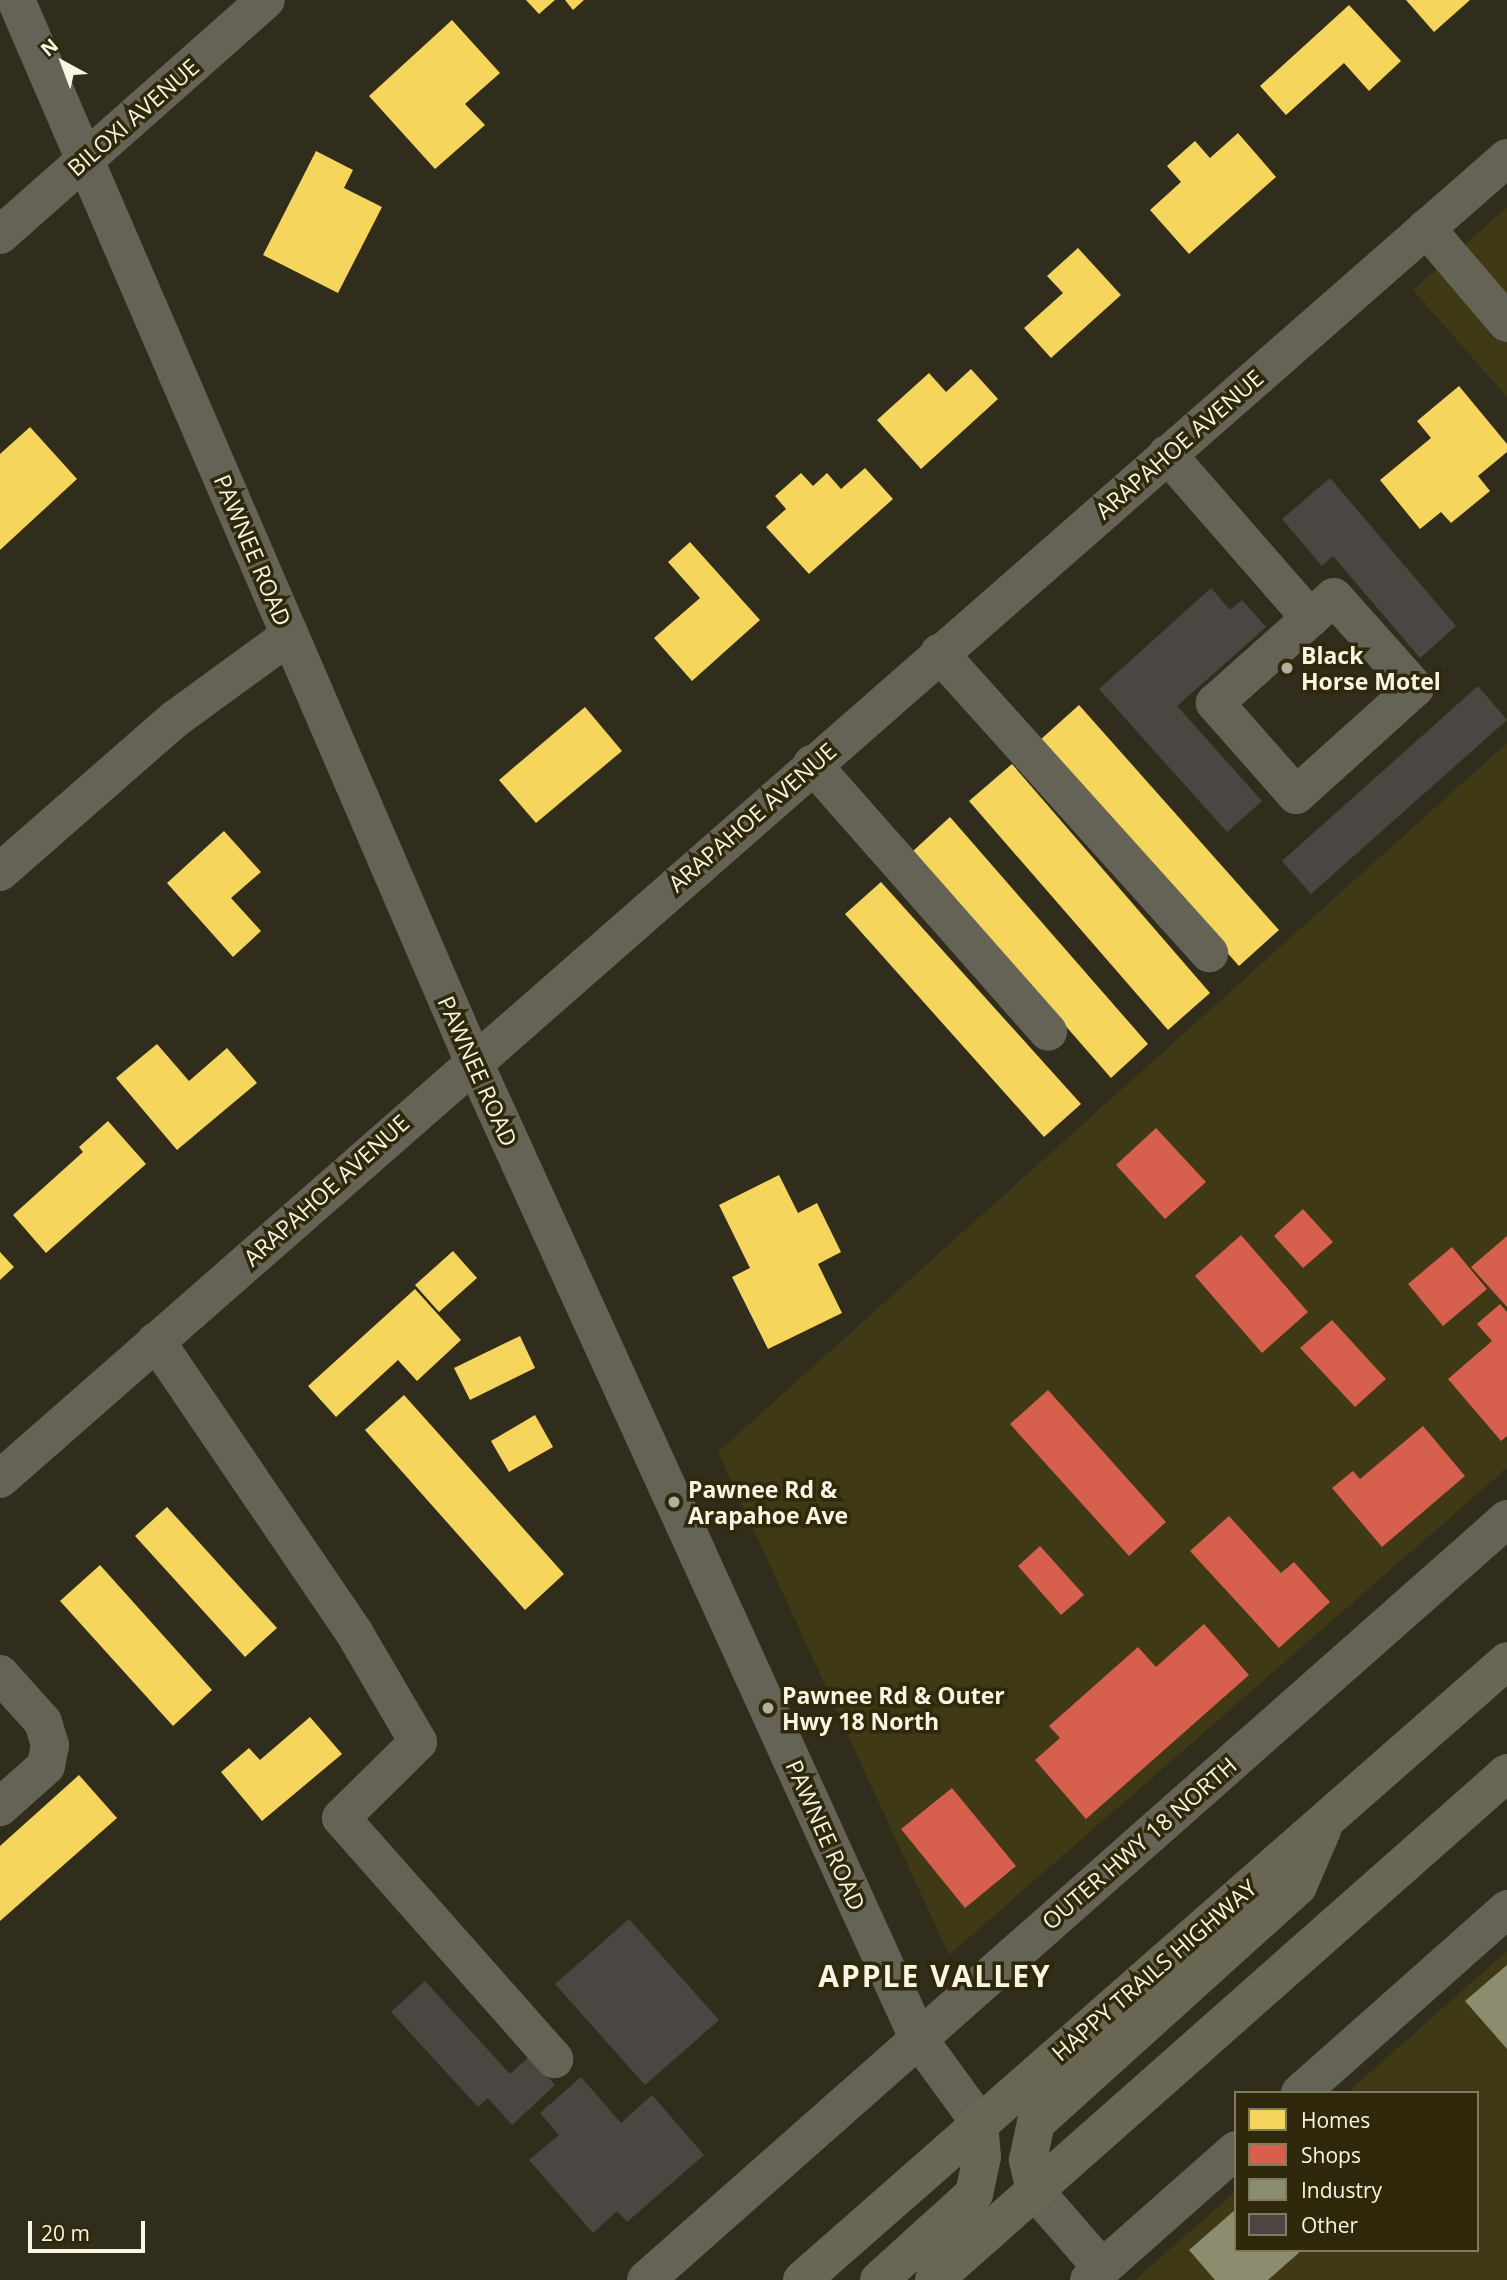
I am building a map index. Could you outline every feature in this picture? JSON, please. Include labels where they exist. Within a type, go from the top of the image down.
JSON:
[{"type":"main road","name":"HAPPY TRAILS HIGHWAY","points":[[802,2280],[1507,1661]]},
{"type":"main road","points":[[933,2280],[1507,1773]]},
{"type":"main road","points":[[1035,2191],[1028,2160],[1036,2123],[1298,1886],[1326,1821]]},
{"type":"main road","points":[[879,2280],[974,2194],[982,2157],[979,2122]]},
{"type":"street","name":"PAWNEE ROAD","points":[[16,0],[473,1060],[918,2038],[979,2122]]},
{"type":"street","name":"BILOXI AVENUE","points":[[0,235],[266,0]]},
{"type":"street","name":"ARAPAHOE AVENUE","points":[[0,1479],[473,1060],[1507,158]]},
{"type":"street","points":[[1426,228],[1507,323]]},
{"type":"street","points":[[1167,454],[1310,618]]},
{"type":"street","points":[[1334,597],[1415,688],[1296,795],[1215,703],[1310,618],[1334,597]]},
{"type":"street","points":[[0,872],[175,719],[290,635]]},
{"type":"street","points":[[939,653],[1209,953]]},
{"type":"street","points":[[812,764],[1048,1031]]},
{"type":"street","points":[[156,1341],[355,1634],[418,1742],[341,1818],[554,2059]]},
{"type":"street","name":"OUTER HWY 18 NORTH","points":[[646,2280],[1507,1519]]},
{"type":"street","points":[[0,1674],[43,1722],[50,1745],[46,1766],[0,1807]]},
{"type":"street","points":[[1302,2091],[1507,1909]]},
{"type":"street","points":[[1035,2191],[1096,2274],[1234,2152]]},
{"type":"shaded area","points":[[1507,207],[1507,397],[1413,290]]},
{"type":"shaded area","points":[[1507,743],[1507,1468],[949,1955],[718,1452]]},
{"type":"shaded area","points":[[1507,1951],[1507,2280],[1135,2280],[1234,2193],[1234,2252],[1479,2252],[1479,2091],[1349,2091]]},
{"type":"building: Homes","points":[[526,0],[555,0],[539,14]]},
{"type":"building: Homes","points":[[565,0],[584,0],[573,10]]},
{"type":"building: Homes","points":[[1406,0],[1470,0],[1434,32]]},
{"type":"building: Homes","points":[[1349,5],[1401,61],[1369,91],[1344,63],[1286,115],[1260,86]]},
{"type":"building: Homes","points":[[452,20],[500,73],[465,104],[485,125],[435,169],[369,96]]},
{"type":"building: Homes","points":[[1238,133],[1276,177],[1189,254],[1150,210],[1181,182],[1167,166],[1195,141],[1210,158]]},
{"type":"building: Homes","points":[[316,151],[353,170],[344,188],[382,207],[338,293],[263,255]]},
{"type":"building: Homes","points":[[1078,248],[1121,295],[1051,358],[1024,328],[1063,293],[1047,276]]},
{"type":"building: Homes","points":[[971,369],[998,399],[921,469],[877,420],[929,373],[946,392]]},
{"type":"building: Homes","points":[[1459,386],[1507,444],[1507,452],[1478,476],[1490,491],[1451,523],[1441,512],[1420,529],[1380,480],[1431,438],[1417,421]]},
{"type":"building: Homes","points":[[30,427],[77,479],[0,550],[0,454]]},
{"type":"building: Homes","points":[[865,468],[893,499],[809,574],[766,527],[786,509],[775,496],[801,473],[813,486],[827,473],[841,489]]},
{"type":"building: Homes","points":[[690,542],[760,620],[692,681],[654,638],[700,598],[668,562]]},
{"type":"building: Homes","points":[[1079,705],[1279,930],[1239,966],[1039,741]]},
{"type":"building: Homes","points":[[585,707],[622,751],[536,823],[499,780]]},
{"type":"building: Homes","points":[[1012,764],[1210,993],[1168,1030],[969,801]]},
{"type":"building: Homes","points":[[950,817],[1148,1044],[1111,1078],[913,851]]},
{"type":"building: Homes","points":[[224,831],[261,872],[231,898],[261,931],[233,957],[167,883]]},
{"type":"building: Homes","points":[[881,882],[1081,1104],[1044,1137],[845,914]]},
{"type":"building: Homes","points":[[157,1044],[189,1081],[227,1048],[257,1083],[177,1150],[116,1078]]},
{"type":"building: Homes","points":[[108,1121],[146,1164],[46,1253],[13,1215],[83,1152],[79,1147]]},
{"type":"building: Homes","points":[[779,1175],[798,1213],[817,1203],[841,1252],[818,1264],[842,1313],[768,1349],[732,1277],[750,1268],[719,1205]]},
{"type":"building: Homes","points":[[453,1251],[477,1278],[439,1312],[415,1285]]},
{"type":"building: Homes","points":[[0,1252],[14,1267],[0,1280]]},
{"type":"building: Homes","points":[[415,1289],[461,1340],[417,1381],[398,1360],[336,1417],[308,1386]]},
{"type":"building: Homes","points":[[520,1336],[535,1368],[470,1400],[454,1368]]},
{"type":"building: Homes","points":[[404,1395],[564,1574],[525,1610],[365,1430]]},
{"type":"building: Homes","points":[[535,1415],[553,1447],[509,1472],[491,1441]]},
{"type":"building: Homes","points":[[167,1507],[277,1628],[245,1657],[135,1536]]},
{"type":"building: Homes","points":[[100,1565],[212,1690],[173,1726],[60,1601]]},
{"type":"building: Homes","points":[[310,1717],[342,1754],[262,1821],[221,1772],[249,1748],[260,1760]]},
{"type":"building: Homes","points":[[79,1775],[117,1818],[0,1921],[0,1846]]},
{"type":"building: Shops","points":[[1156,1128],[1206,1182],[1165,1219],[1116,1165]]},
{"type":"building: Shops","points":[[1303,1209],[1333,1242],[1303,1268],[1274,1236]]},
{"type":"building: Shops","points":[[1241,1235],[1308,1312],[1262,1353],[1195,1276]]},
{"type":"building: Shops","points":[[1507,1236],[1507,1307],[1471,1267]]},
{"type":"building: Shops","points":[[1452,1247],[1487,1289],[1443,1326],[1408,1284]]},
{"type":"building: Shops","points":[[1500,1304],[1507,1312],[1507,1436],[1501,1441],[1448,1379],[1492,1341],[1477,1324]]},
{"type":"building: Shops","points":[[1332,1320],[1386,1379],[1355,1407],[1300,1348]]},
{"type":"building: Shops","points":[[1048,1390],[1166,1522],[1129,1556],[1010,1424]]},
{"type":"building: Shops","points":[[1423,1426],[1465,1476],[1382,1547],[1332,1488],[1353,1471],[1360,1479]]},
{"type":"building: Shops","points":[[1229,1516],[1281,1573],[1294,1562],[1330,1602],[1279,1648],[1190,1551]]},
{"type":"building: Shops","points":[[1040,1546],[1084,1595],[1061,1615],[1018,1566]]},
{"type":"building: Shops","points":[[1204,1624],[1249,1675],[1086,1819],[1035,1760],[1060,1738],[1049,1726],[1138,1647],[1156,1667]]},
{"type":"building: Shops","points":[[952,1788],[1016,1866],[965,1908],[901,1829]]},
{"type":"building: Industry","points":[[1507,1965],[1507,2049],[1465,2001]]},
{"type":"building: Industry","points":[[1234,2211],[1234,2252],[1300,2252],[1268,2280],[1215,2280],[1189,2250]]},
{"type":"building: Other","points":[[1330,478],[1456,626],[1420,658],[1333,556],[1322,566],[1282,519]]},
{"type":"building: Other","points":[[1211,588],[1230,610],[1242,600],[1266,627],[1177,706],[1262,801],[1227,832],[1099,689]]},
{"type":"building: Other","points":[[1478,686],[1507,720],[1311,894],[1282,861]]},
{"type":"building: Other","points":[[629,1919],[719,2020],[645,2085],[555,1984]]},
{"type":"building: Other","points":[[425,1981],[510,2074],[529,2057],[555,2085],[512,2125],[488,2098],[478,2107],[391,2012]]},
{"type":"building: Other","points":[[581,2077],[621,2123],[652,2095],[704,2155],[627,2222],[617,2211],[593,2233],[529,2160],[559,2135],[540,2113]]},
{"type":"place","name":"Black Horse Motel","points":[[1287,668]]},
{"type":"place","name":"Pawnee Rd & Arapahoe Ave","points":[[674,1502]]},
{"type":"place","name":"Pawnee Rd & Outer Hwy 18 North","points":[[768,1708]]},
{"type":"district","name":"APPLE VALLEY","points":[[935,1976]]}]
